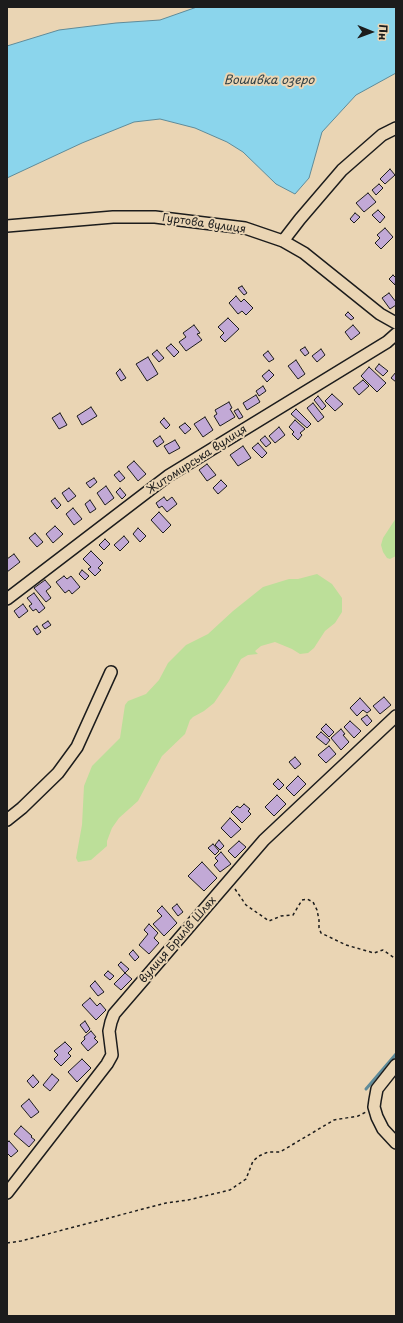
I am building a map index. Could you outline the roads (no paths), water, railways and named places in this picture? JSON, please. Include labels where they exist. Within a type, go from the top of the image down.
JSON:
[{"type":"street","points":[[283,242],[300,219],[342,170],[382,135],[396,128]]},
{"type":"street","name":"Гуртова вулиця","points":[[7,226],[113,217],[155,217],[245,228],[283,242],[304,253],[380,314],[396,323]]},
{"type":"street","name":"Житомирська вулиця","points":[[7,600],[168,476],[380,346],[396,334]]},
{"type":"street","points":[[7,820],[58,774],[77,747],[111,672]]},
{"type":"street","name":"вулиця Брилів Шлях","points":[[7,1193],[107,1064],[112,1055],[109,1031],[110,1022],[114,1014],[264,840],[396,716]]},
{"type":"street","points":[[396,1065],[377,1089],[374,1107],[383,1129],[396,1143]]},
{"type":"water","name":"Вошивка озеро","points":[[197,7],[396,7],[396,73],[356,95],[322,132],[309,178],[295,194],[276,184],[243,152],[227,142],[195,128],[160,119],[134,122],[82,143],[7,178],[7,46],[59,30],[116,23],[160,20]]},
{"type":"waterway","points":[[366,1089],[396,1054]]}]
